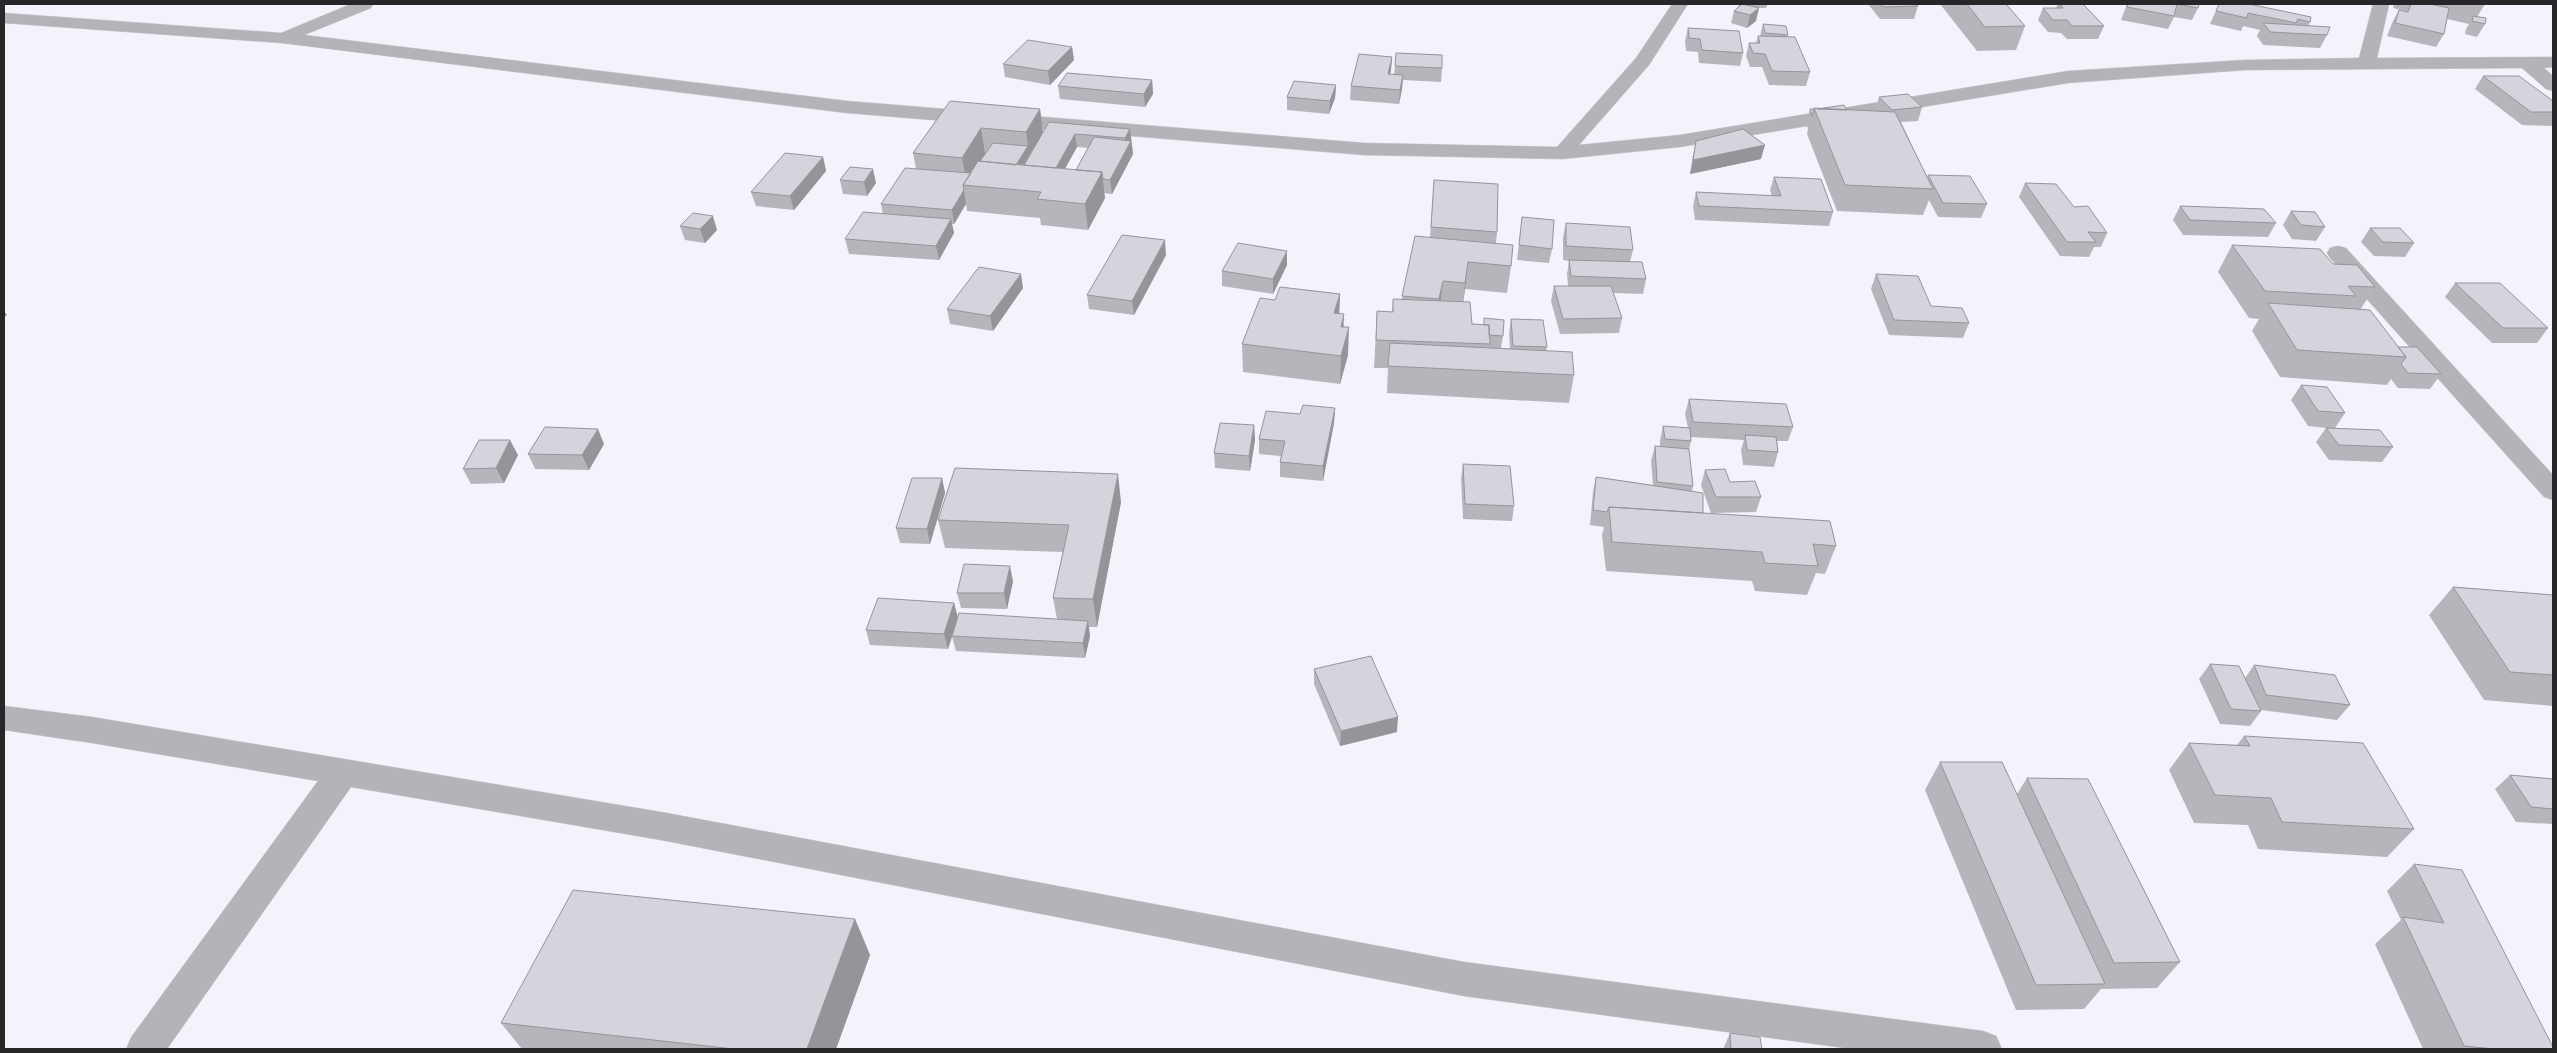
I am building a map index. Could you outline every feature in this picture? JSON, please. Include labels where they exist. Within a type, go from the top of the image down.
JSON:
[{"type":"street","points":[[282,38],[365,4]]},
{"type":"street","points":[[1562,153],[1643,62],[1680,4]]},
{"type":"street","points":[[2367,63],[2381,4]]},
{"type":"street","points":[[4,18],[282,38],[847,107],[1364,149],[1562,153],[1680,141],[2068,77],[2245,65],[2553,62]]},
{"type":"street","points":[[2526,62],[2553,85]]},
{"type":"street","points":[[2338,253],[2553,491]]},
{"type":"street","points":[[4,718],[92,730],[671,828],[1464,979],[1983,1049]]},
{"type":"street","points":[[144,1049],[343,773]]},
{"type":"building","points":[[1742,4],[1759,8],[1750,15],[1734,11]]},
{"type":"building","points":[[1881,4],[1916,4],[1918,6],[1883,7]]},
{"type":"building","points":[[1967,4],[2006,4],[2025,26],[1985,27]]},
{"type":"building","points":[[2060,4],[2083,4],[2104,26],[2072,26],[2067,20],[2053,20],[2043,8],[2063,8]]},
{"type":"building","points":[[2128,4],[2177,4],[2174,16],[2127,7]]},
{"type":"building","points":[[2177,4],[2199,4],[2198,8]]},
{"type":"building","points":[[2219,4],[2249,4],[2311,17],[2310,22],[2298,19],[2296,23],[2248,13],[2247,18],[2216,11]]},
{"type":"building","points":[[2411,4],[2430,4],[2449,8],[2444,34],[2395,23],[2399,10],[2408,12]]},
{"type":"building","points":[[2473,16],[2486,18],[2485,24],[2472,21]]},
{"type":"building","points":[[2263,23],[2330,27],[2327,35],[2270,32]]},
{"type":"building","points":[[1763,24],[1786,26],[1788,35],[1765,33]]},
{"type":"building","points":[[1688,28],[1739,31],[1743,53],[1702,50],[1700,39],[1689,38]]},
{"type":"building","points":[[1758,36],[1795,37],[1810,72],[1772,71],[1765,54],[1753,53],[1749,43],[1760,43]]},
{"type":"building","points":[[1028,40],[1072,47],[1048,71],[1003,64]]},
{"type":"building","points":[[1396,53],[1442,55],[1442,68],[1395,66]]},
{"type":"building","points":[[1359,54],[1392,57],[1388,74],[1403,75],[1400,90],[1351,86]]},
{"type":"building","points":[[1067,73],[1152,80],[1144,94],[1058,86]]},
{"type":"building","points":[[2483,76],[2519,76],[2553,101],[2553,112],[2531,112]]},
{"type":"building","points":[[1294,81],[1336,85],[1330,101],[1287,97]]},
{"type":"building","points":[[1908,94],[1922,107],[1892,110],[1879,97]]},
{"type":"building","points":[[950,101],[1040,109],[1026,132],[981,128],[962,158],[913,153]]},
{"type":"building","points":[[1844,105],[1847,110],[1817,109]]},
{"type":"building","points":[[1814,108],[1895,112],[1933,189],[1845,185]]},
{"type":"building","points":[[1049,122],[1130,129],[1125,138],[1075,134],[1056,168],[1024,165]]},
{"type":"building","points":[[1743,129],[1765,145],[1693,160],[1696,141]]},
{"type":"building","points":[[1094,137],[1131,141],[1110,180],[1103,179],[1102,172],[1076,170]]},
{"type":"building","points":[[993,143],[1028,146],[1016,165],[980,161]]},
{"type":"building","points":[[785,153],[823,157],[790,196],[751,192]]},
{"type":"building","points":[[978,161],[1102,172],[1085,204],[1037,199],[1041,192],[963,185]]},
{"type":"building","points":[[850,167],[873,169],[864,182],[840,180]]},
{"type":"building","points":[[905,168],[971,173],[963,185],[964,190],[952,210],[881,204]]},
{"type":"building","points":[[1928,175],[1970,176],[1987,204],[1943,203]]},
{"type":"building","points":[[1774,177],[1821,179],[1833,212],[1699,206],[1696,192],[1781,196]]},
{"type":"building","points":[[1434,180],[1498,184],[1497,232],[1431,227]]},
{"type":"building","points":[[2025,183],[2056,184],[2074,207],[2088,206],[2107,233],[2088,232],[2096,242],[2067,242]]},
{"type":"building","points":[[2180,206],[2264,209],[2276,223],[2190,220]]},
{"type":"building","points":[[2291,211],[2315,212],[2325,227],[2301,225]]},
{"type":"building","points":[[863,212],[951,219],[936,246],[845,239]]},
{"type":"building","points":[[693,213],[713,216],[700,229],[680,226]]},
{"type":"building","points":[[1522,217],[1554,220],[1552,249],[1519,245]]},
{"type":"building","points":[[1566,223],[1630,227],[1633,250],[1566,246]]},
{"type":"building","points":[[2370,228],[2400,228],[2414,243],[2383,242]]},
{"type":"building","points":[[1122,235],[1165,240],[1132,301],[1087,295]]},
{"type":"building","points":[[1415,236],[1513,245],[1511,266],[1468,262],[1465,283],[1443,281],[1439,299],[1402,296]]},
{"type":"building","points":[[1238,243],[1287,251],[1273,279],[1222,271]]},
{"type":"building","points":[[2232,245],[2320,249],[2333,264],[2357,265],[2375,287],[2348,286],[2356,296],[2265,291]]},
{"type":"building","points":[[1569,260],[1642,262],[1646,279],[1571,276]]},
{"type":"building","points":[[979,267],[1021,274],[990,316],[947,309]]},
{"type":"building","points":[[1876,274],[1918,276],[1931,306],[1962,308],[1969,323],[1894,320]]},
{"type":"building","points":[[2455,283],[2500,283],[2548,328],[2503,328]]},
{"type":"building","points":[[1554,286],[1611,286],[1622,318],[1563,319]]},
{"type":"building","points":[[1280,287],[1340,294],[1334,313],[1344,314],[1341,327],[1349,327],[1341,356],[1242,344],[1260,298],[1275,300]]},
{"type":"building","points":[[1393,299],[1470,302],[1472,324],[1489,325],[1490,344],[1376,340],[1377,311],[1393,312]]},
{"type":"building","points":[[2268,303],[2370,310],[2406,357],[2297,350]]},
{"type":"building","points":[[1484,318],[1504,320],[1503,336],[1489,335],[1489,325],[1484,325]]},
{"type":"building","points":[[1511,319],[1543,320],[1547,347],[1513,346]]},
{"type":"building","points":[[1390,343],[1572,352],[1574,375],[1388,366]]},
{"type":"building","points":[[2398,347],[2417,347],[2441,374],[2408,373],[2401,364],[2406,357]]},
{"type":"building","points":[[2301,385],[2327,387],[2345,413],[2318,411]]},
{"type":"building","points":[[1689,399],[1786,404],[1793,427],[1693,422]]},
{"type":"building","points":[[1303,405],[1335,408],[1323,466],[1280,462],[1285,441],[1259,439],[1266,411],[1300,414]]},
{"type":"building","points":[[1220,423],[1254,425],[1249,456],[1214,453]]},
{"type":"building","points":[[1663,426],[1690,428],[1691,441],[1665,439]]},
{"type":"building","points":[[545,427],[598,429],[582,455],[528,454]]},
{"type":"building","points":[[2326,428],[2380,430],[2393,447],[2339,445]]},
{"type":"building","points":[[1745,435],[1776,437],[1778,452],[1747,450]]},
{"type":"building","points":[[479,440],[510,440],[496,468],[463,469]]},
{"type":"building","points":[[1655,446],[1689,449],[1693,486],[1657,482]]},
{"type":"building","points":[[1463,464],[1510,466],[1514,506],[1465,504]]},
{"type":"building","points":[[955,468],[1118,474],[1093,599],[1053,598],[1069,525],[938,520]]},
{"type":"building","points":[[1725,469],[1730,482],[1755,481],[1761,497],[1716,497],[1705,470]]},
{"type":"building","points":[[1596,477],[1703,493],[1703,513],[1609,507],[1607,512],[1593,510]]},
{"type":"building","points":[[912,478],[942,478],[927,529],[896,528]]},
{"type":"building","points":[[1609,507],[1830,521],[1836,546],[1813,544],[1818,566],[1765,563],[1762,552],[1612,542]]},
{"type":"building","points":[[964,564],[1010,566],[1004,593],[957,593]]},
{"type":"building","points":[[2453,587],[2553,595],[2553,675],[2510,672]]},
{"type":"building","points":[[878,598],[954,603],[944,634],[866,630]]},
{"type":"building","points":[[959,613],[1088,621],[1083,643],[952,636]]},
{"type":"building","points":[[1371,656],[1398,717],[1341,731],[1314,669]]},
{"type":"building","points":[[2210,664],[2239,666],[2261,711],[2231,709]]},
{"type":"building","points":[[2254,665],[2335,675],[2350,705],[2266,695]]},
{"type":"building","points":[[2244,736],[2363,743],[2414,829],[2282,822],[2271,798],[2215,795],[2189,743],[2250,746]]},
{"type":"building","points":[[1940,762],[2002,762],[2105,984],[2036,985]]},
{"type":"building","points":[[2510,775],[2553,779],[2553,809],[2531,807]]},
{"type":"building","points":[[2027,778],[2088,779],[2180,962],[2114,963]]},
{"type":"building","points":[[2414,864],[2462,870],[2553,1049],[2494,1049],[2464,1046],[2403,917],[2444,923]]},
{"type":"building","points":[[573,890],[855,919],[807,1049],[734,1049],[501,1023]]},
{"type":"building","points":[[1730,1033],[1760,1037],[1762,1049],[1731,1049]]}]
